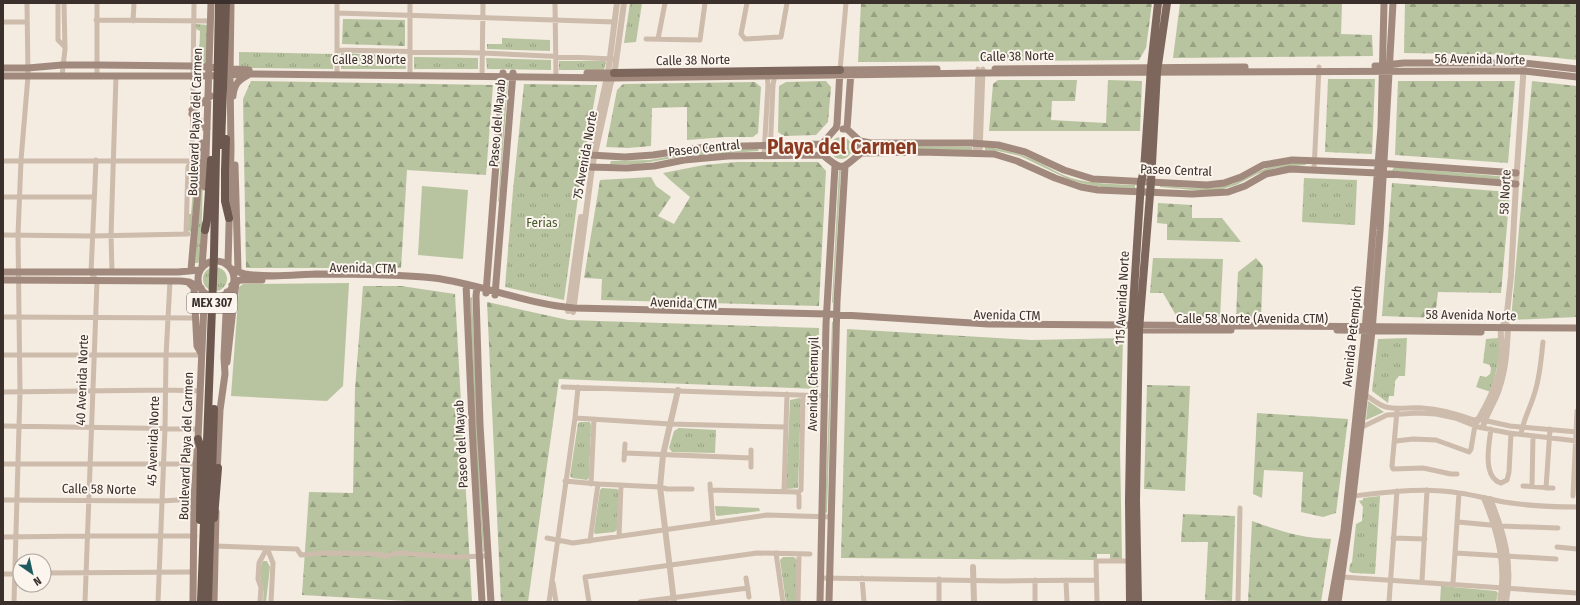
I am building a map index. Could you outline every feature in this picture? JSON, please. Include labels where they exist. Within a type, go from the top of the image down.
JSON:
[{"type":"highway","name":"MEX 307","points":[[201,602],[214,262],[225,76],[219,3]]},
{"type":"highway","name":"MEX 307","points":[[208,602],[226,3]]},
{"type":"highway","points":[[205,230],[207,220],[206,161],[213,103],[225,76]]},
{"type":"highway","points":[[225,76],[225,201],[229,218]]},
{"type":"highway","points":[[198,439],[201,448],[197,499],[202,585]]},
{"type":"highway","points":[[208,578],[212,562],[218,468]]},
{"type":"main road","name":"Boulevard Playa del Carmen","points":[[191,270],[189,234],[206,161],[211,3]]},
{"type":"main road","points":[[214,602],[220,410],[229,351],[234,284],[229,218],[231,150],[230,102],[225,76],[231,34],[231,3]]},
{"type":"main road","name":"115 Avenida Norte","points":[[1145,192],[1151,182],[1154,70],[1158,3]]},
{"type":"main road","name":"115 Avenida Norte","points":[[1130,598],[1129,500],[1136,327],[1145,192],[1141,182],[1144,170],[1154,70],[1167,3]]},
{"type":"main road","points":[[1384,3],[1386,68]]},
{"type":"main road","points":[[1386,68],[1392,33],[1393,3]]},
{"type":"main road","points":[[1392,33],[1394,38],[1395,60],[1404,63]]},
{"type":"main road","points":[[210,34],[216,41],[221,42],[227,40],[231,34]]},
{"type":"main road","name":"56 Avenida Norte","points":[[1386,68],[1404,63],[1524,64],[1577,69]]},
{"type":"main road","name":"Calle 38 Norte","points":[[3,76],[62,65],[209,67],[225,76],[250,74],[337,73],[610,76],[851,72],[1386,68]]},
{"type":"main road","name":"Calle 38 Norte","points":[[3,68],[62,76],[225,76],[337,73]]},
{"type":"main road","name":"56 Avenida Norte","points":[[1386,68],[1524,71],[1577,77]]},
{"type":"main road","name":"Avenida Petempich","points":[[1338,602],[1353,496],[1364,394],[1381,174],[1386,68]]},
{"type":"main road","points":[[847,129],[851,72]]},
{"type":"main road","points":[[836,128],[847,129],[860,141],[861,153],[845,166],[835,166],[823,155],[822,144],[836,128],[840,73]]},
{"type":"main road","points":[[230,102],[235,85],[240,79],[250,74]]},
{"type":"main road","name":"Paseo del Mayab","points":[[487,291],[503,75]]},
{"type":"main road","name":"Paseo del Mayab","points":[[496,293],[513,75]]},
{"type":"main road","points":[[207,128],[192,112],[208,97],[222,92],[228,94],[230,102]]},
{"type":"main road","name":"Paseo Central","points":[[860,141],[871,143],[978,143],[998,145],[1024,152],[1064,170],[1082,176],[1141,182],[1207,185],[1218,184],[1241,177],[1263,165],[1292,160],[1381,163],[1516,173]]},
{"type":"main road","name":"Paseo Central","points":[[592,156],[625,157],[653,155],[706,147],[822,144]]},
{"type":"main road","points":[[231,150],[234,156],[236,179],[232,268]]},
{"type":"main road","name":"Paseo Central","points":[[861,153],[994,154],[1017,160],[1055,178],[1081,187],[1098,190],[1192,194],[1228,192],[1245,186],[1266,174],[1290,169],[1516,184]]},
{"type":"main road","name":"Paseo Central","points":[[590,167],[627,168],[654,166],[684,160],[728,156],[823,155]]},
{"type":"main road","name":"Avenida Chemuyil","points":[[820,602],[828,316],[835,166]]},
{"type":"main road","name":"Avenida Chemuyil","points":[[829,602],[837,317],[845,166]]},
{"type":"main road","points":[[201,289],[198,278],[201,268],[205,230]]},
{"type":"main road","points":[[3,272],[178,272],[201,268],[213,262],[219,261],[232,268]]},
{"type":"main road","name":"Avenida CTM","points":[[232,268],[243,274],[265,276],[316,274],[416,277],[496,293],[533,305],[571,309],[828,316]]},
{"type":"main road","points":[[3,280],[189,282],[201,289],[207,296],[214,298],[222,296],[234,284]]},
{"type":"main road","name":"Avenida CTM","points":[[234,284],[240,280],[401,280],[466,287]]},
{"type":"main road","points":[[189,282],[194,288],[197,346],[201,354]]},
{"type":"main road","name":"Paseo del Mayab","points":[[466,287],[482,602]]},
{"type":"main road","name":"Boulevard Playa del Carmen","points":[[193,602],[197,499],[196,464],[204,304],[201,289]]},
{"type":"main road","name":"Paseo del Mayab","points":[[476,289],[480,417],[491,602]]},
{"type":"main road","points":[[225,374],[224,357],[227,292]]},
{"type":"main road","name":"Avenida CTM","points":[[571,309],[586,308],[828,316],[988,324],[1136,327]]},
{"type":"main road","name":"115 Avenida Norte","points":[[1136,327],[1136,500],[1138,602]]},
{"type":"main road","name":"Calle 58 Norte (Avenida CTM)","points":[[1136,327],[1369,328]]},
{"type":"main road","name":"Avenida Petempich","points":[[1331,602],[1344,530],[1369,328]]},
{"type":"main road","name":"58 Avenida Norte","points":[[1369,328],[1577,328]]},
{"type":"main road","name":"58 Avenida Norte","points":[[1505,328],[1577,333]]},
{"type":"street","points":[[16,553],[16,500],[19,464],[18,426],[20,392],[18,235],[21,160],[28,72],[26,22],[27,3]]},
{"type":"street","points":[[58,3],[58,40],[64,47]]},
{"type":"street","points":[[62,76],[64,47],[64,3]]},
{"type":"street","points":[[97,3],[97,76]]},
{"type":"street","points":[[133,21],[134,3]]},
{"type":"street","points":[[3,235],[92,236],[189,234],[188,167],[192,161],[192,66],[194,3]]},
{"type":"street","points":[[337,3],[337,73]]},
{"type":"street","points":[[410,3],[410,74]]},
{"type":"street","points":[[482,3],[482,75]]},
{"type":"street","points":[[555,3],[556,75]]},
{"type":"street","name":"75 Avenida Norte","points":[[613,59],[615,22],[618,3]]},
{"type":"street","name":"75 Avenida Norte","points":[[571,309],[590,167],[624,3]]},
{"type":"street","points":[[658,39],[665,3]]},
{"type":"street","points":[[646,39],[700,40],[705,3]]},
{"type":"street","points":[[747,3],[741,34],[744,39],[781,37],[787,3]]},
{"type":"street","points":[[840,73],[846,3]]},
{"type":"street","points":[[337,13],[615,22]]},
{"type":"street","points":[[96,20],[211,21]]},
{"type":"street","points":[[3,22],[26,22]]},
{"type":"street","points":[[337,50],[482,53],[613,59]]},
{"type":"street","name":"58 Norte","points":[[1480,423],[1496,398],[1503,367],[1505,328],[1511,276],[1516,173],[1524,64]]},
{"type":"street","points":[[1314,170],[1319,69]]},
{"type":"street","points":[[978,153],[981,71]]},
{"type":"street","points":[[767,145],[773,85],[771,73]]},
{"type":"street","points":[[767,155],[768,85],[771,73]]},
{"type":"street","points":[[112,272],[111,235],[116,76]]},
{"type":"street","points":[[96,160],[91,273],[97,281]]},
{"type":"street","points":[[3,161],[206,161]]},
{"type":"street","name":"75 Avenida Norte","points":[[571,309],[576,295],[590,167]]},
{"type":"street","points":[[3,197],[94,197]]},
{"type":"street","name":"40 Avenida Norte","points":[[85,602],[90,427],[97,281]]},
{"type":"street","name":"45 Avenida Norte","points":[[158,602],[170,281]]},
{"type":"street","points":[[576,295],[577,301],[586,308]]},
{"type":"street","points":[[3,317],[195,318]]},
{"type":"street","points":[[1521,434],[1522,426],[1535,394],[1540,369],[1542,342]]},
{"type":"street","points":[[3,355],[166,356],[201,354]]},
{"type":"street","points":[[563,387],[826,396]]},
{"type":"street","points":[[549,602],[578,387]]},
{"type":"street","points":[[3,392],[92,390],[200,391]]},
{"type":"street","points":[[674,600],[660,487],[662,455],[678,390]]},
{"type":"street","points":[[784,492],[787,394]]},
{"type":"street","points":[[1364,394],[1384,406],[1397,411]]},
{"type":"street","points":[[799,507],[798,492],[801,490],[803,395]]},
{"type":"street","points":[[1360,428],[1397,411],[1414,408],[1437,409],[1474,420],[1491,429],[1533,436],[1576,440]]},
{"type":"street","points":[[1397,411],[1393,468],[1423,468],[1457,474]]},
{"type":"street","points":[[1573,496],[1577,411]]},
{"type":"street","points":[[575,418],[670,424],[786,427]]},
{"type":"street","points":[[591,484],[594,419]]},
{"type":"street","points":[[1480,423],[1576,432]]},
{"type":"street","points":[[1396,441],[1427,439],[1436,440],[1469,452],[1480,423]]},
{"type":"street","points":[[3,426],[198,429]]},
{"type":"street","points":[[1491,429],[1488,462],[1495,479],[1501,483],[1507,480],[1509,472],[1511,433]]},
{"type":"street","points":[[1546,488],[1550,429]]},
{"type":"street","points":[[1532,486],[1533,436]]},
{"type":"street","points":[[624,460],[625,444]]},
{"type":"street","points":[[751,466],[752,450]]},
{"type":"street","points":[[624,453],[751,458]]},
{"type":"street","points":[[3,464],[196,464]]},
{"type":"street","points":[[566,481],[591,484],[660,487],[667,489],[692,489]]},
{"type":"street","points":[[590,541],[598,484]]},
{"type":"street","points":[[710,484],[713,523]]},
{"type":"street","points":[[619,536],[621,485]]},
{"type":"street","points":[[1524,486],[1553,488]]},
{"type":"street","points":[[710,490],[798,492]]},
{"type":"street","points":[[1353,496],[1398,491],[1427,490],[1459,493],[1528,505],[1577,507]]},
{"type":"street","points":[[1422,581],[1427,490]]},
{"type":"street","points":[[1389,602],[1398,491]]},
{"type":"street","points":[[1453,583],[1459,493]]},
{"type":"street","points":[[1487,498],[1498,526],[1505,557],[1506,602]]},
{"type":"street","name":"Calle 58 Norte","points":[[3,500],[162,501],[197,499]]},
{"type":"street","points":[[1238,602],[1240,508]]},
{"type":"street","points":[[547,538],[573,543],[767,515],[822,518],[832,517]]},
{"type":"street","points":[[1458,522],[1498,526],[1558,528]]},
{"type":"street","points":[[3,537],[195,536]]},
{"type":"street","points":[[1393,538],[1424,539]]},
{"type":"street","points":[[215,546],[297,550],[301,555],[375,554],[386,556],[398,553],[454,558],[488,556]]},
{"type":"street","points":[[1557,547],[1577,549]]},
{"type":"street","points":[[260,602],[261,588],[258,579],[259,563],[267,548]]},
{"type":"street","points":[[267,548],[272,563],[271,602]]},
{"type":"street","points":[[589,602],[585,577],[757,553],[810,554]]},
{"type":"street","points":[[776,553],[783,602]]},
{"type":"street","points":[[1455,553],[1556,559]]},
{"type":"street","points":[[798,602],[799,554]]},
{"type":"street","points":[[1097,602],[1096,561],[1130,561]]},
{"type":"street","points":[[973,567],[974,602]]},
{"type":"street","points":[[52,573],[194,572]]},
{"type":"street","points":[[552,576],[556,602]]},
{"type":"street","points":[[1342,577],[1453,583],[1577,593]]},
{"type":"street","points":[[746,578],[749,597]]},
{"type":"street","points":[[821,578],[1066,581],[1096,580]]},
{"type":"street","points":[[862,578],[864,602]]},
{"type":"street","points":[[939,580],[939,602]]},
{"type":"street","points":[[1035,580],[1035,602]]},
{"type":"street","points":[[1066,581],[1067,602]]},
{"type":"street","points":[[640,602],[674,600],[748,588]]},
{"type":"street","points":[[1500,602],[1506,588]]},
{"type":"green space","points":[[630,3],[642,3],[636,42],[624,43]]},
{"type":"green space","points":[[861,3],[1152,3],[1146,48],[1139,60],[858,62]]},
{"type":"green space","points":[[1180,3],[1342,4],[1341,34],[1372,35],[1373,56],[1173,58]]},
{"type":"green space","points":[[1405,3],[1577,3],[1577,60],[1527,55],[1404,53]]},
{"type":"green space","points":[[343,19],[405,20],[405,46],[342,44]]},
{"type":"green space","points":[[196,24],[208,25],[206,64],[196,63],[196,59],[199,60],[200,31],[196,29]]},
{"type":"green space","points":[[502,38],[550,40],[550,51],[487,49],[487,44],[502,44]]},
{"type":"green space","points":[[239,52],[333,54],[333,69],[249,68],[239,66]]},
{"type":"green space","points":[[341,53],[405,56],[406,69],[341,69]]},
{"type":"green space","points":[[414,57],[478,58],[478,69],[414,69]]},
{"type":"green space","points":[[486,58],[551,60],[551,70],[487,69]]},
{"type":"green space","points":[[559,61],[606,62],[604,70],[559,70]]},
{"type":"green space","points":[[1328,79],[1375,79],[1372,154],[1325,152]]},
{"type":"green space","points":[[998,80],[1077,80],[1075,101],[1052,101],[1051,120],[1106,123],[1108,80],[1142,81],[1140,131],[989,131],[993,84]]},
{"type":"green space","points":[[251,81],[493,85],[486,175],[407,170],[401,268],[246,268],[243,99]]},
{"type":"green space","points":[[826,81],[831,87],[828,122],[816,135],[784,136],[778,132],[779,86],[786,82]]},
{"type":"green space","points":[[1398,81],[1515,81],[1508,163],[1395,155]]},
{"type":"green space","points":[[1532,81],[1577,86],[1577,317],[1511,320]]},
{"type":"green space","points":[[508,82],[499,201],[498,202],[506,83]]},
{"type":"green space","points":[[755,82],[761,87],[758,133],[753,137],[726,137],[687,140],[687,107],[652,108],[651,146],[628,148],[606,147],[617,90],[623,84]]},
{"type":"green space","points":[[524,84],[597,85],[579,190],[513,190]]},
{"type":"green space","points":[[841,137],[849,140],[852,148],[849,156],[841,159],[833,156],[830,148],[833,140]]},
{"type":"green space","points":[[864,146],[972,147],[972,150],[864,149]]},
{"type":"green space","points":[[985,147],[1006,151],[1025,157],[1071,178],[1095,183],[1135,185],[1135,188],[1101,187],[1081,183],[1068,179],[1020,156],[998,151],[985,150]]},
{"type":"green space","points":[[757,148],[759,151],[685,156],[638,164],[610,164],[611,161],[650,160],[694,152],[722,149]]},
{"type":"green space","points":[[737,162],[818,162],[826,171],[819,306],[601,300],[602,279],[584,278],[600,180],[651,177],[656,186],[671,197],[658,216],[674,224],[690,197],[663,173],[704,165]]},
{"type":"green space","points":[[1294,163],[1305,163],[1306,165],[1276,168],[1257,174],[1236,185],[1219,190],[1193,190],[1160,187],[1220,187],[1237,182],[1268,168]]},
{"type":"green space","points":[[197,164],[191,232],[188,230],[193,190],[190,188],[191,165]]},
{"type":"green space","points":[[1394,167],[1509,177],[1511,179],[1392,171]]},
{"type":"green space","points":[[839,169],[841,170],[833,303],[832,302]]},
{"type":"green space","points":[[201,172],[203,173],[201,258],[198,263],[195,263]]},
{"type":"green space","points":[[1304,178],[1357,180],[1355,225],[1302,222]]},
{"type":"green space","points":[[1392,183],[1510,192],[1501,293],[1438,292],[1435,318],[1382,316]]},
{"type":"green space","points":[[422,186],[468,190],[463,259],[418,255]]},
{"type":"green space","name":"Ferias","points":[[513,190],[579,190],[564,300],[505,287]]},
{"type":"green space","points":[[1158,203],[1192,205],[1192,218],[1222,218],[1241,242],[1167,240],[1167,224],[1157,223]]},
{"type":"green space","points":[[1153,258],[1223,259],[1220,317],[1177,317],[1163,293],[1150,293]]},
{"type":"green space","points":[[1256,258],[1263,266],[1261,319],[1236,318],[1238,272]]},
{"type":"green space","points":[[215,267],[220,268],[226,274],[226,284],[220,290],[215,291],[210,290],[204,284],[203,279],[204,274],[210,268]]},
{"type":"green space","points":[[349,283],[343,386],[327,401],[231,396],[239,287],[243,284]]},
{"type":"green space","points":[[363,286],[401,286],[455,294],[472,602],[407,602],[302,595],[309,492],[353,493],[355,389]]},
{"type":"green space","points":[[472,297],[483,552],[477,468],[470,298]]},
{"type":"green space","points":[[487,302],[568,320],[819,328],[818,389],[559,379],[528,602],[501,602]]},
{"type":"green space","points":[[833,322],[827,513],[825,512]]},
{"type":"green space","points":[[847,329],[1031,340],[1123,338],[1120,448],[1122,559],[1110,559],[1110,554],[1097,554],[1097,560],[841,558]]},
{"type":"green space","points":[[1407,338],[1405,376],[1399,376],[1395,381],[1394,396],[1389,396],[1388,403],[1372,391],[1378,339]]},
{"type":"green space","points":[[1499,338],[1499,359],[1491,392],[1476,387],[1480,376],[1486,377],[1490,374],[1490,365],[1483,363],[1486,339]]},
{"type":"green space","points":[[1147,385],[1190,386],[1185,491],[1144,489]]},
{"type":"green space","points":[[800,398],[798,488],[787,489],[790,400]]},
{"type":"green space","points":[[1368,401],[1384,412],[1366,420]]},
{"type":"green space","points":[[1257,413],[1348,419],[1336,513],[1323,517],[1301,512],[1303,472],[1264,470],[1262,498],[1253,494]]},
{"type":"green space","points":[[590,422],[591,425],[589,478],[587,480],[572,478],[570,476],[578,423]]},
{"type":"green space","points":[[679,428],[716,430],[715,453],[672,452],[669,448],[674,431]]},
{"type":"green space","points":[[602,488],[617,489],[619,491],[617,530],[614,532],[595,534],[594,532],[600,490]]},
{"type":"green space","points":[[1380,496],[1375,574],[1352,573],[1349,571],[1350,564],[1352,562],[1356,524],[1362,521],[1363,507],[1359,501],[1363,500],[1363,498]]},
{"type":"green space","points":[[715,506],[759,508],[760,511],[718,516],[716,515]]},
{"type":"green space","points":[[1183,514],[1235,516],[1232,601],[1205,600],[1208,542],[1181,542]]},
{"type":"green space","points":[[1252,521],[1290,533],[1331,539],[1321,602],[1248,602]]},
{"type":"green space","points":[[783,557],[794,557],[797,560],[796,602],[786,602],[780,560]]},
{"type":"green space","points":[[263,561],[267,561],[270,567],[266,602],[263,602],[263,591],[260,575],[260,568]]},
{"type":"green space","points":[[1441,586],[1496,591],[1498,593],[1496,602],[1440,602]]},
{"type":"district","name":"Playa del Carmen","points":[[842,147]]}]
